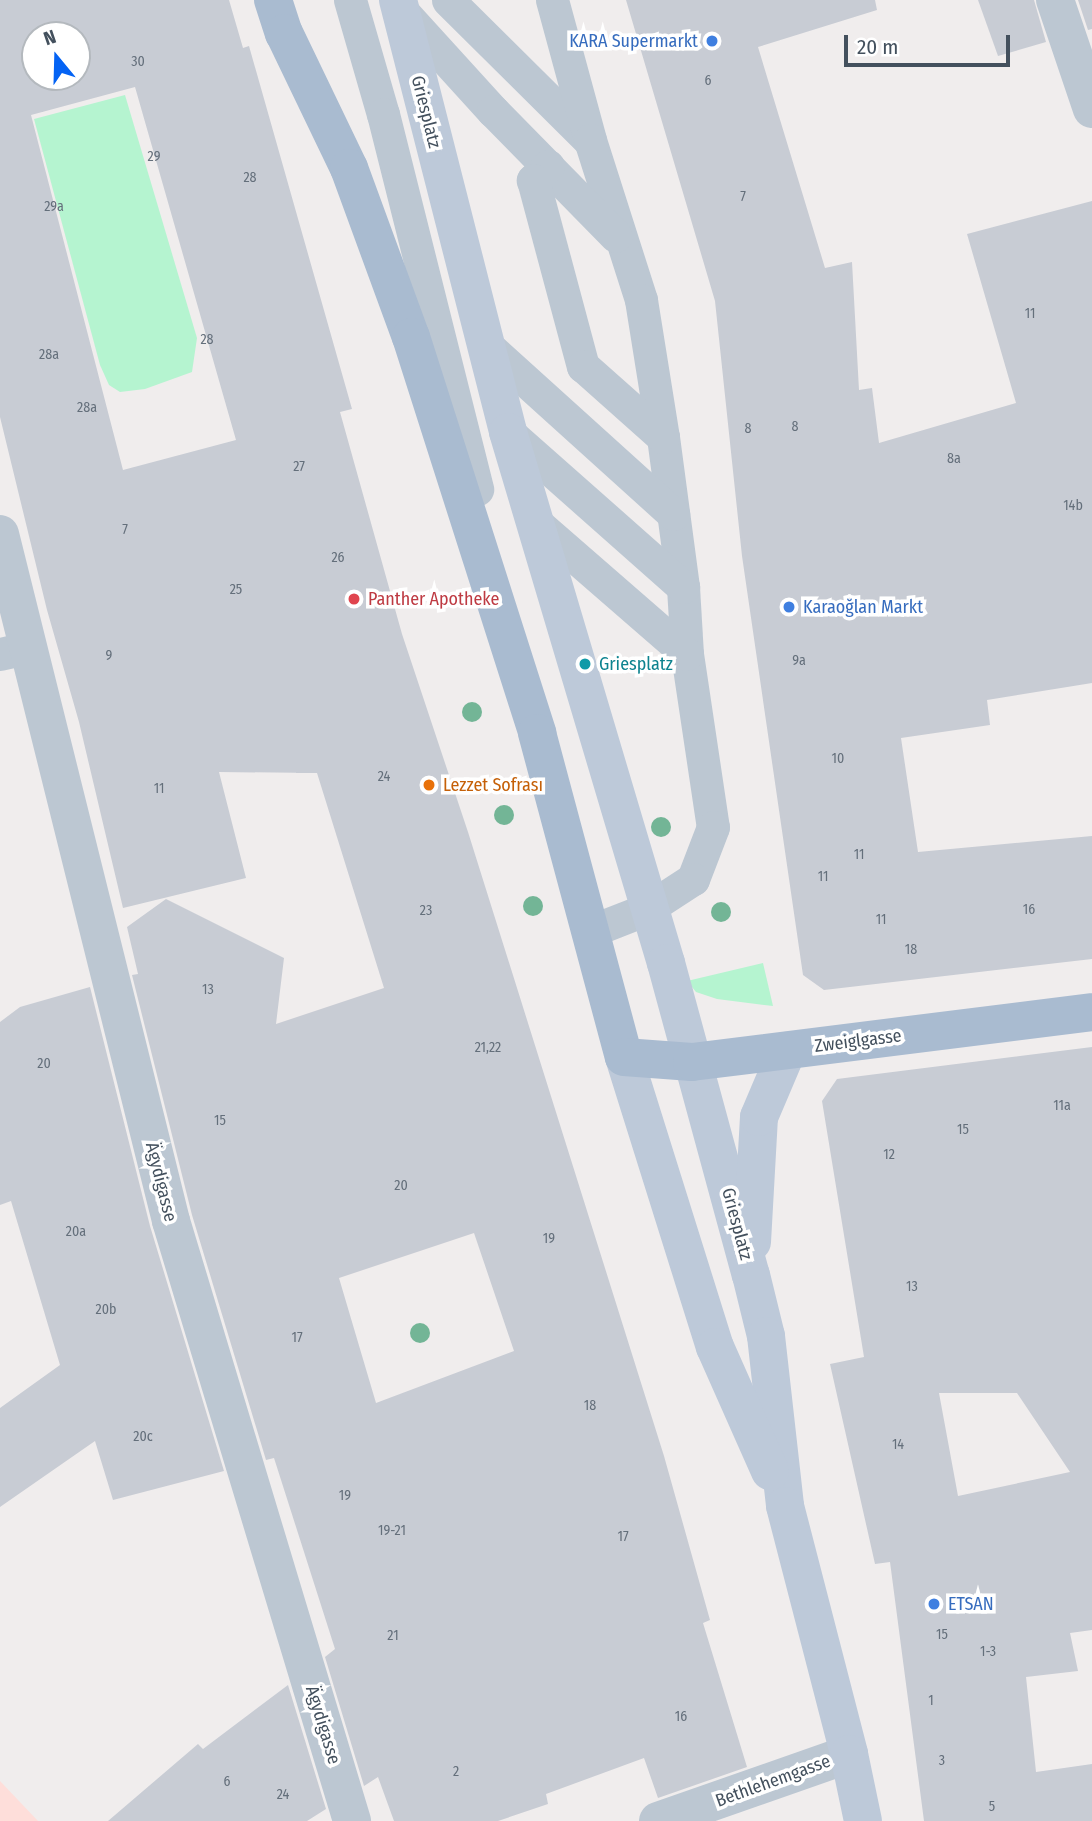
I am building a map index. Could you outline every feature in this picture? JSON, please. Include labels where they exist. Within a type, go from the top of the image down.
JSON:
[{"type":"main road","name":"Griesplatz","points":[[273,0],[284,33],[349,168],[411,337],[537,733],[624,1057],[715,1347],[785,1506]]},
{"type":"main road","name":"Griesplatz","points":[[400,5],[508,432],[647,909],[666,963],[751,1275],[766,1336],[785,1506],[849,1754],[863,1821]]},
{"type":"main road","name":"Zweiglgasse","points":[[624,1057],[692,1062],[1092,1012]]},
{"type":"main road","name":"Griesplatz","points":[[751,1275],[759,1117],[787,1051]]},
{"type":"street","points":[[1055,0],[1092,109]]},
{"type":"street","name":"Ägydigasse","points":[[0,534],[13,651],[171,1221],[352,1821]]},
{"type":"street","name":"Bethlehemgasse","points":[[658,1821],[849,1754]]},
{"type":"lane","name":"Griesplatz","points":[[350,0],[383,114],[537,733]]},
{"type":"lane","points":[[449,0],[590,141]]},
{"type":"lane","points":[[552,0],[590,141],[641,300],[663,437],[683,587],[687,654],[713,827],[693,879],[647,909],[591,931]]},
{"type":"lane","points":[[400,5],[548,166],[621,240]]},
{"type":"lane","points":[[548,166],[533,180],[583,366],[663,437]]},
{"type":"lane","points":[[484,343],[673,514]]},
{"type":"lane","points":[[508,432],[683,587]]},
{"type":"lane","points":[[535,522],[687,654]]},
{"type":"shaded area","points":[[0,1781],[38,1821],[0,1821]]},
{"type":"green space","points":[[125,95],[197,338],[192,372],[145,389],[120,392],[109,385],[100,365],[34,119]]},
{"type":"green space","points":[[763,963],[773,1006],[717,999],[696,992],[687,981]]},
{"type":"building","points":[[0,0],[229,0],[243,48],[249,46],[352,409],[340,412],[402,634],[468,832],[664,1456],[710,1620],[703,1623],[747,1767],[658,1798],[644,1758],[546,1794],[548,1804],[498,1821],[394,1821],[378,1777],[364,1786],[325,1657],[335,1649],[274,1458],[266,1460],[192,1215],[132,975],[138,974],[127,927],[166,899],[284,958],[276,1024],[384,988],[317,773],[219,772],[246,878],[123,908],[79,722],[47,610],[0,417]],"holes":[[[135,87],[236,440],[123,470],[31,115]],[[474,1233],[514,1351],[376,1403],[339,1278]]]},
{"type":"building","points":[[626,0],[875,0],[877,10],[758,47],[825,268],[852,262],[859,390],[872,388],[879,443],[1016,403],[967,234],[1092,201],[1092,683],[987,700],[990,725],[901,738],[918,852],[1092,836],[1092,959],[824,990],[803,975],[742,556],[715,301]]},
{"type":"building","points":[[978,0],[1034,0],[1046,42],[998,56]]},
{"type":"building","points":[[1078,0],[1092,0],[1092,29],[1088,30]]},
{"type":"building","points":[[90,987],[150,1226],[224,1471],[113,1500],[95,1441],[0,1507],[0,1408],[60,1365],[11,1201],[0,1205],[0,1022],[20,1007]]},
{"type":"building","points":[[1092,1047],[1092,1630],[1070,1633],[1078,1671],[1026,1677],[1036,1772],[1092,1764],[1092,1821],[924,1821],[890,1562],[875,1564],[830,1364],[864,1357],[822,1101],[837,1079]],"holes":[[[939,1393],[1017,1393],[1070,1472],[958,1496]]]},
{"type":"building","points":[[288,1685],[326,1809],[307,1821],[108,1821],[198,1744],[203,1749]]},
{"type":"place","name":"KARA Supermarkt","points":[[712,41]]},
{"type":"place","name":"Panther Apotheke","points":[[354,599]]},
{"type":"place","name":"Karaoğlan Markt","points":[[789,607]]},
{"type":"place","name":"Griesplatz","points":[[585,664]]},
{"type":"place","name":"Lezzet Sofrası","points":[[429,785]]},
{"type":"place","name":"ETSAN","points":[[934,1604]]}]
